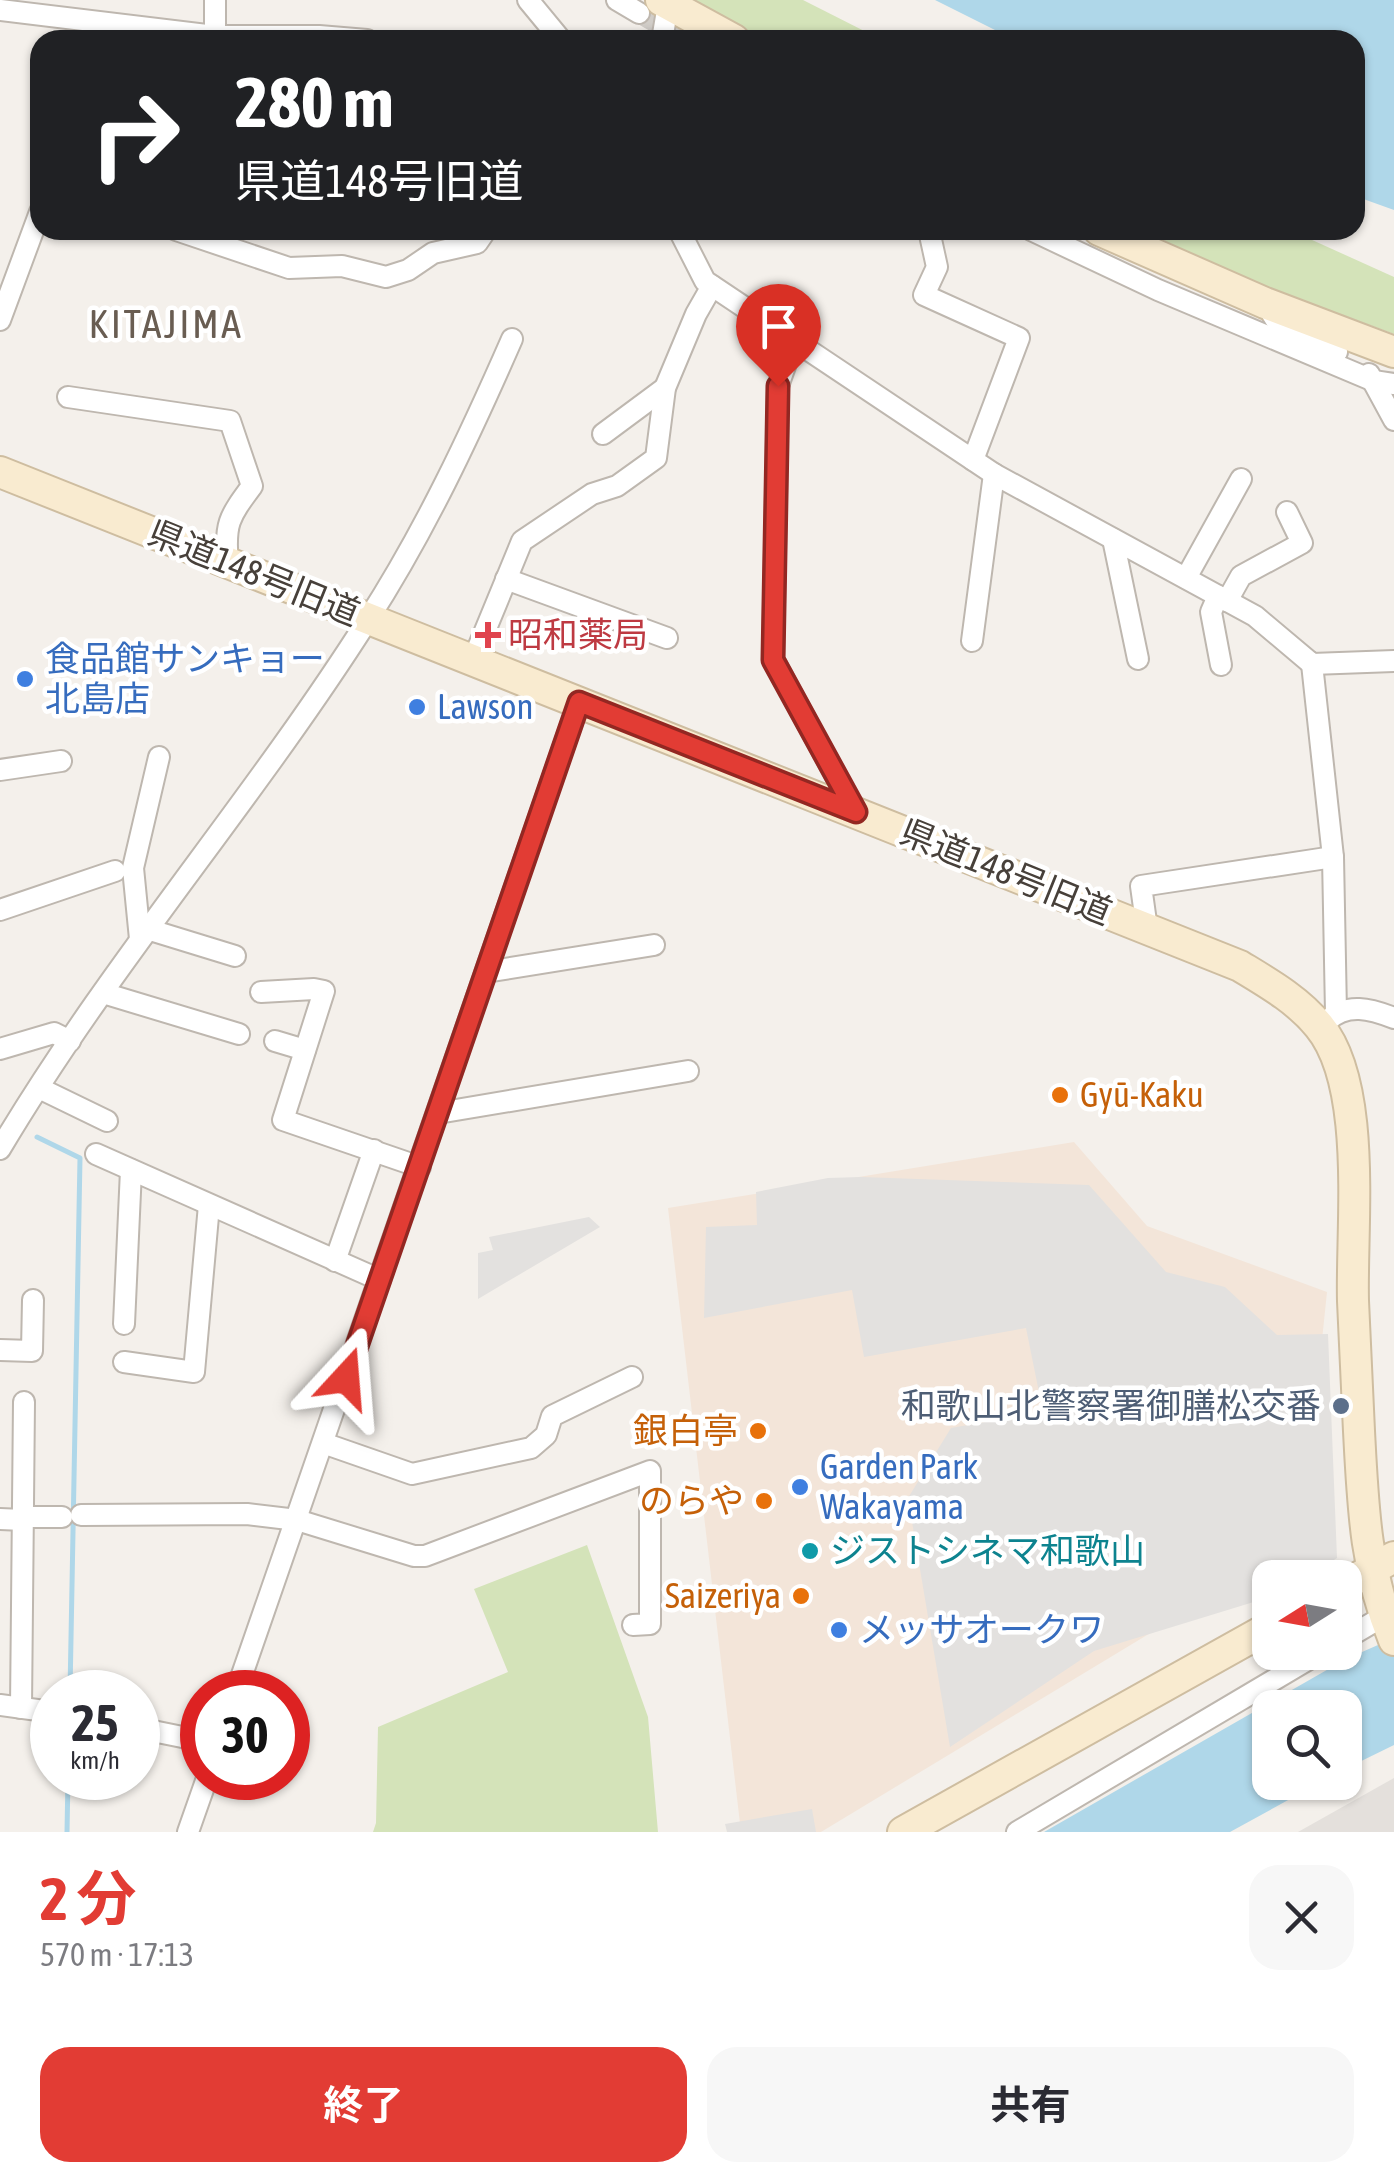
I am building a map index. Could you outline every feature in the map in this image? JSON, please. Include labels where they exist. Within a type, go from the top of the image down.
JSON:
[{"type":"street","points":[[215,0],[215,30]]},
{"type":"street","points":[[528,0],[553,30]]},
{"type":"street","points":[[617,0],[656,6],[711,30]]},
{"type":"street","points":[[0,10],[52,9],[179,30]]},
{"type":"street","points":[[0,320],[30,239]]},
{"type":"street","points":[[206,240],[289,268],[342,266],[386,277],[408,270],[433,253],[479,240]]},
{"type":"street","points":[[683,240],[705,282],[994,474],[1255,616],[1312,664],[1394,661]]},
{"type":"street","points":[[931,240],[938,267],[924,295],[1018,338],[973,460]]},
{"type":"street","points":[[1052,240],[1158,290],[1384,382]]},
{"type":"street","points":[[1123,240],[1265,303],[1394,352]]},
{"type":"street","points":[[473,660],[522,541],[592,494],[616,486],[656,458],[665,388],[712,286]]},
{"type":"street","points":[[1265,303],[1277,322],[1360,364],[1384,382],[1394,420]]},
{"type":"street","points":[[0,1149],[143,934],[313,703],[368,620],[449,480],[512,339]]},
{"type":"street","points":[[794,341],[778,386],[773,660],[856,812]]},
{"type":"street","points":[[602,434],[665,388]]},
{"type":"street","points":[[68,396],[230,421],[252,486],[228,521],[228,564]]},
{"type":"street","name":"県道148号旧道","points":[[0,472],[1240,966],[1328,1020],[1351,1108],[1353,1300],[1364,1529],[1370,1570]]},
{"type":"street","points":[[972,641],[994,474]]},
{"type":"street","points":[[1186,578],[1241,479]]},
{"type":"street","points":[[1221,665],[1211,612],[1241,576],[1302,543],[1287,512]]},
{"type":"street","points":[[1113,539],[1138,659]]},
{"type":"street","points":[[506,579],[668,638]]},
{"type":"street","points":[[1312,664],[1333,858],[1328,1020],[1366,1007],[1394,1018]]},
{"type":"street","points":[[244,1670],[579,702]]},
{"type":"street","points":[[143,934],[134,868],[159,758]]},
{"type":"street","points":[[0,770],[61,761]]},
{"type":"street","points":[[1147,929],[1141,886],[1333,858]]},
{"type":"street","points":[[0,910],[115,871]]},
{"type":"street","points":[[143,934],[235,956]]},
{"type":"street","points":[[486,972],[654,945]]},
{"type":"street","points":[[261,992],[324,991],[283,1120],[420,1167]]},
{"type":"street","points":[[104,993],[239,1034]]},
{"type":"street","points":[[0,1049],[54,1032],[70,1041]]},
{"type":"street","points":[[275,1041],[306,1050]]},
{"type":"street","points":[[438,1113],[688,1072]]},
{"type":"street","points":[[39,1088],[107,1121]]},
{"type":"street","points":[[335,1262],[374,1150]]},
{"type":"street","points":[[96,1154],[380,1280]]},
{"type":"street","points":[[124,1324],[131,1170]]},
{"type":"street","points":[[124,1362],[194,1372],[209,1205]]},
{"type":"street","points":[[0,1350],[32,1351],[33,1300]]},
{"type":"street","points":[[323,1442],[412,1474],[531,1448],[546,1435],[552,1416],[632,1376]]},
{"type":"street","points":[[10,1706],[23,1518],[24,1402]]},
{"type":"street","points":[[0,1519],[247,1514],[297,1520],[425,1556],[650,1471],[650,1624],[633,1625]]},
{"type":"street","points":[[1362,1631],[1391,1618],[1370,1570]]},
{"type":"street","points":[[904,1832],[1252,1637]]},
{"type":"street","points":[[1017,1832],[1292,1670]]},
{"type":"street","points":[[188,1832],[199,1800]]},
{"type":"shaded area","points":[[1074,1142],[1147,1226],[1327,1292],[1301,1542],[1271,1560],[1252,1560],[1252,1572],[821,1832],[741,1832],[668,1208]]},
{"type":"shaded area","points":[[828,1178],[1089,1185],[1166,1272],[1225,1287],[1277,1335],[1328,1334],[1337,1558],[1252,1560],[1252,1603],[1094,1651],[950,1747],[908,1498],[951,1428],[1043,1412],[1026,1328],[864,1357],[852,1290],[704,1318],[706,1227],[757,1225],[756,1192]]},
{"type":"shaded area","points":[[589,1217],[600,1227],[478,1299],[478,1253],[493,1250],[489,1237]]},
{"type":"shaded area","points":[[1394,1778],[1394,1832],[1298,1832],[1355,1800],[1362,1800],[1362,1796]]},
{"type":"shaded area","points":[[812,1809],[816,1832],[727,1832],[725,1824]]},
{"type":"green space","points":[[695,0],[803,0],[862,30],[746,30]]},
{"type":"green space","points":[[1163,240],[1312,240],[1394,277],[1394,334],[1234,275]]},
{"type":"green space","points":[[587,1545],[648,1717],[658,1832],[373,1832],[378,1727],[508,1672],[474,1589]]},
{"type":"water","points":[[935,0],[1394,0],[1394,210],[1365,200],[1365,30],[995,30]]},
{"type":"water","points":[[1394,1638],[1394,1745],[1362,1761],[1362,1690],[1292,1690],[1327,1670],[1362,1670],[1362,1652]]},
{"type":"water","points":[[1252,1713],[1252,1800],[1288,1800],[1230,1832],[1044,1832]]},
{"type":"waterway","points":[[37,1137],[80,1158],[70,1670]]},
{"type":"waterway","points":[[67,1832],[68,1800]]},
{"type":"tunnel","points":[[639,13],[669,30]]},
{"type":"place","name":"昭和薬局","points":[[488,635]]},
{"type":"place","name":"食品館サンキョー 北島店","points":[[25,679]]},
{"type":"place","name":"Lawson","points":[[417,707]]},
{"type":"place","name":"Gyū-Kaku","points":[[1060,1095]]},
{"type":"place","name":"和歌山北警察署御膳松交番","points":[[1341,1406]]},
{"type":"place","name":"銀白亭","points":[[758,1431]]},
{"type":"place","name":"Garden Park Wakayama","points":[[800,1487]]},
{"type":"place","name":"のらや","points":[[764,1501]]},
{"type":"place","name":"ジストシネマ和歌山","points":[[810,1551]]},
{"type":"place","name":"Saizeriya","points":[[801,1596]]},
{"type":"place","name":"メッサオークワ","points":[[839,1630]]},
{"type":"district","name":"KITAJIMA","points":[[166,324]]},
{"type":"route","points":[[346,1378],[579,702],[856,812],[773,660],[778,386]]}]
